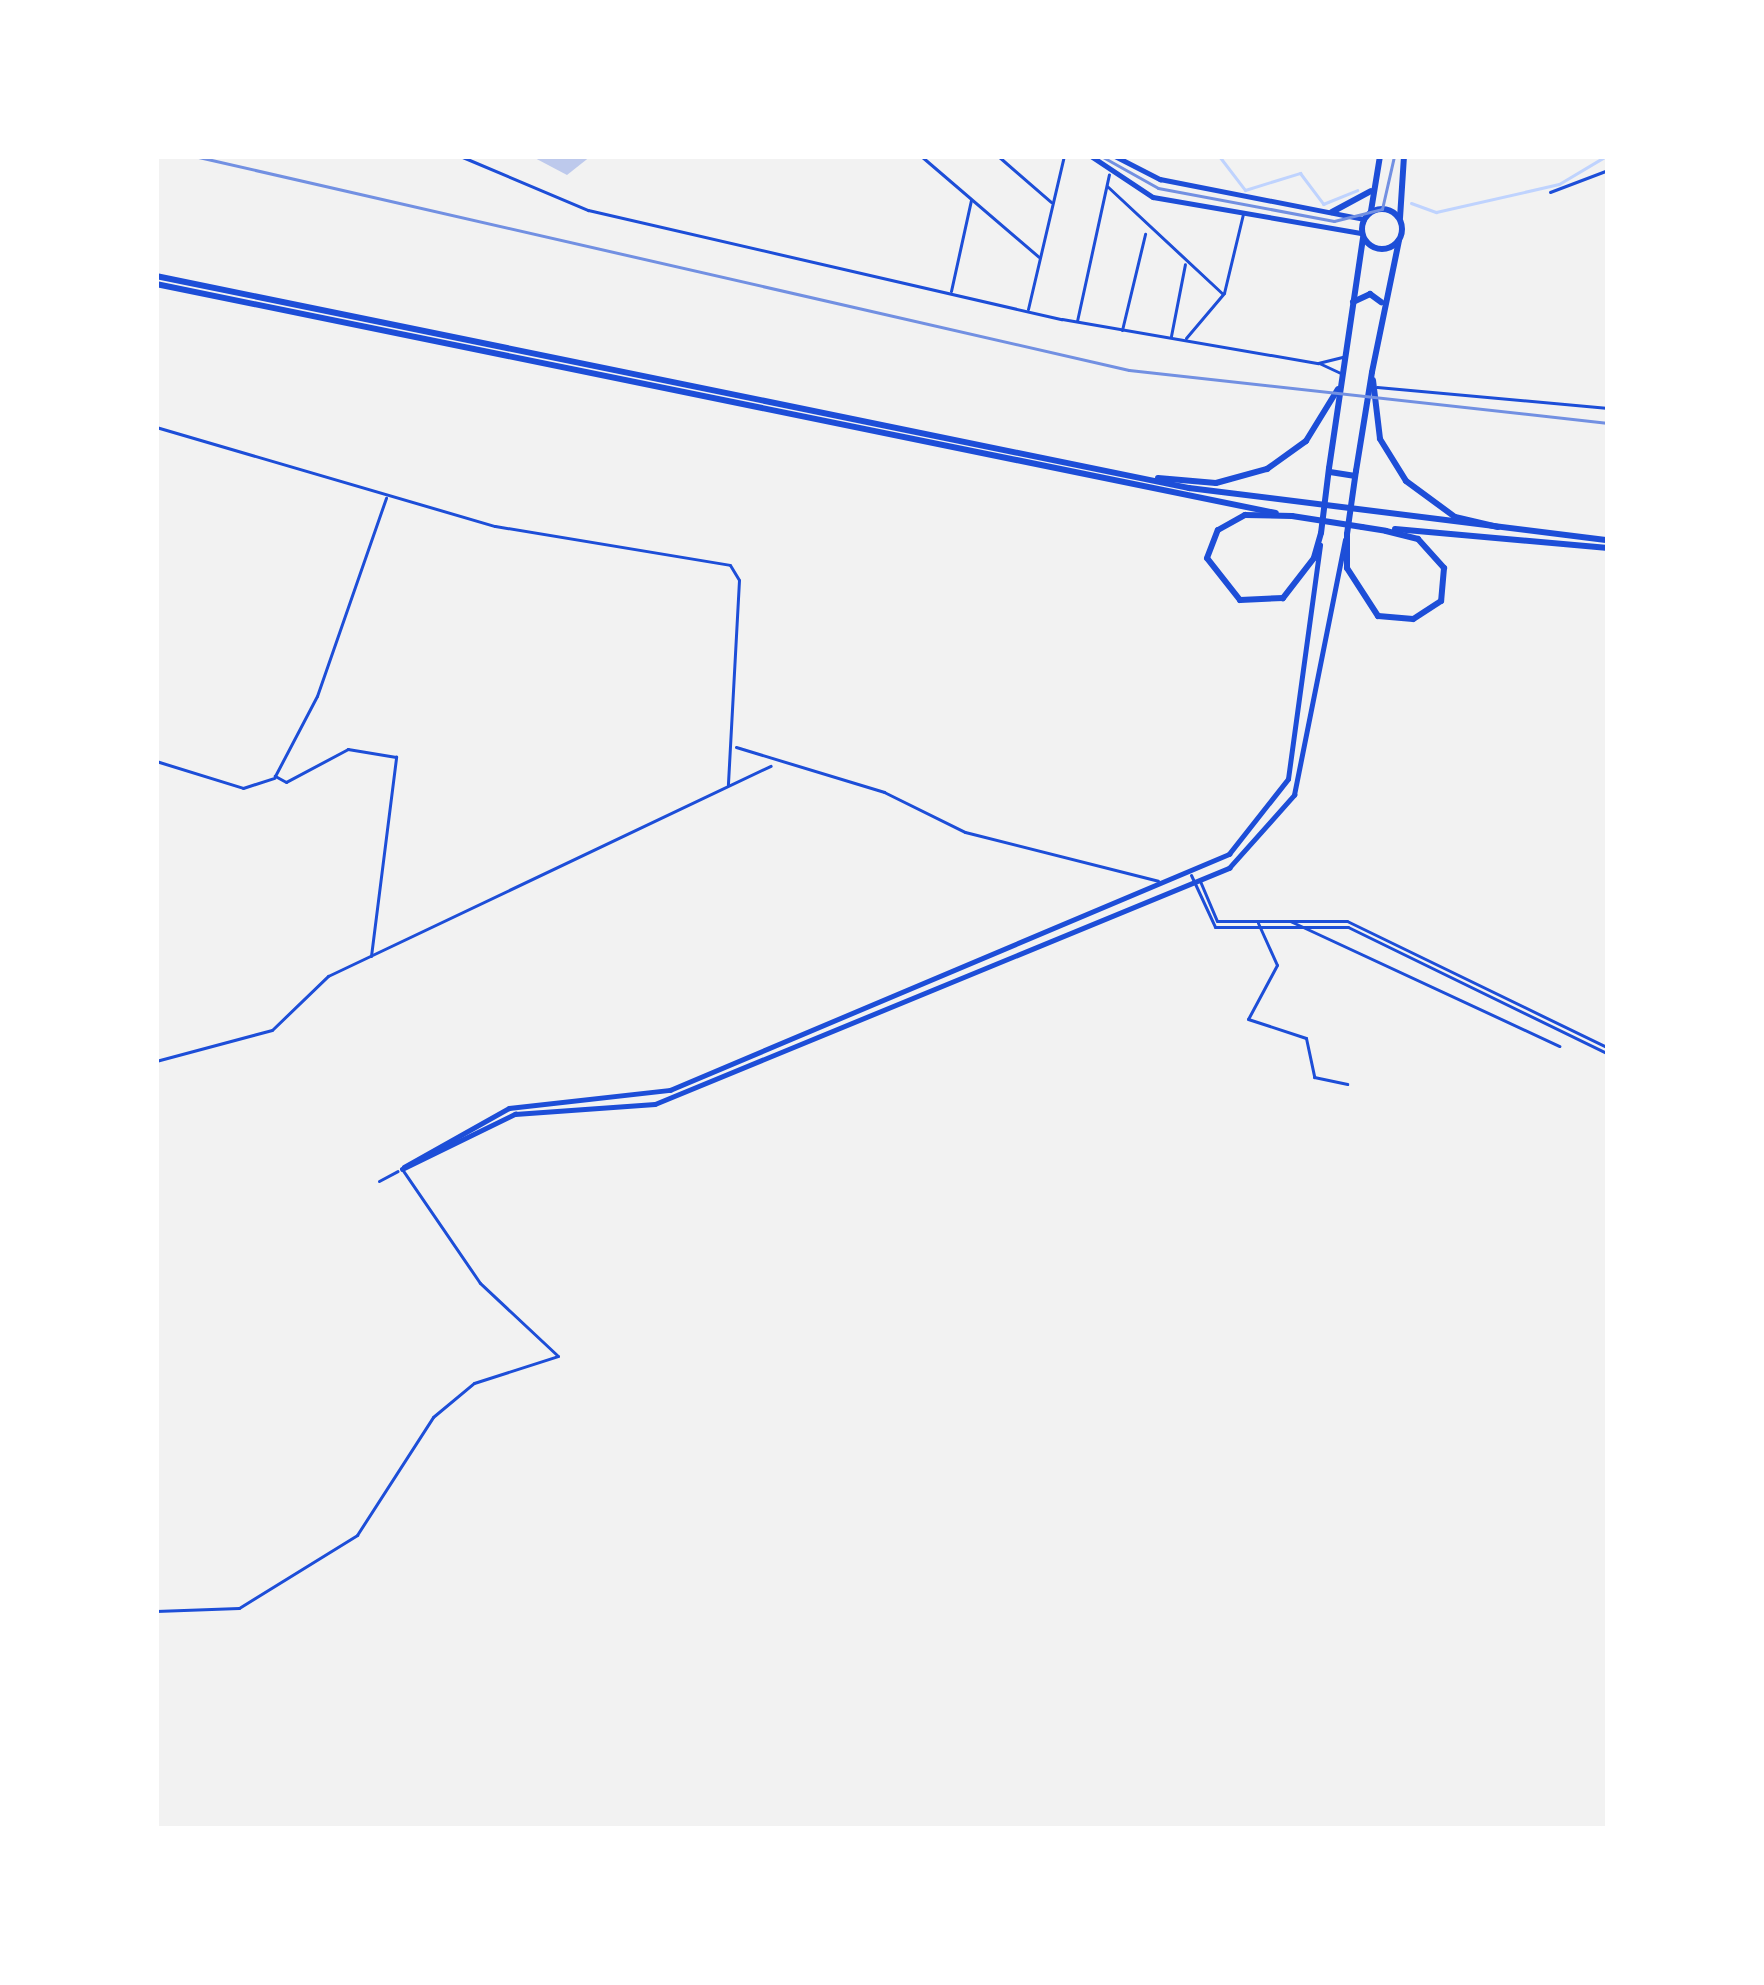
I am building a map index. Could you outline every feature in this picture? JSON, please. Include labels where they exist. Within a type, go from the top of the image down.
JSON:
[{"type":"highway","points":[[1292,516],[1245,515],[1218,530],[1207,558],[1217,583],[1249,602],[1283,598],[1306,575],[1321,533],[1363,236],[1380,156]]},
{"type":"highway","points":[[1362,526],[1418,539],[1439,557],[1446,580],[1434,609],[1401,620],[1368,610],[1348,580],[1347,534],[1383,305],[1399,240],[1404,156]]},
{"type":"highway","points":[[1332,212],[1373,188]]},
{"type":"highway","points":[[1368,215],[1400,221]]},
{"type":"highway","points":[[1363,236],[1382,249],[1399,240]]},
{"type":"highway","points":[[156,280],[1292,506],[1579,538]]},
{"type":"highway","points":[[156,280],[1292,516],[1362,526],[1608,544]]},
{"type":"highway","points":[[1353,302],[1370,293],[1383,305]]},
{"type":"highway","points":[[1372,372],[1385,450],[1426,499],[1473,523],[1608,544]]},
{"type":"highway","points":[[1102,470],[1201,483],[1256,474],[1306,441],[1343,374]]},
{"type":"highway","points":[[1329,468],[1343,481],[1356,471]]},
{"type":"street","points":[[460,156],[588,210],[1122,332],[1318,362],[1343,374]]},
{"type":"street","points":[[921,156],[1040,259]]},
{"type":"street","points":[[998,156],[1053,204]]},
{"type":"street","points":[[1028,311],[1064,156]]},
{"type":"street","points":[[1091,156],[1109,174],[1153,196],[1363,236]]},
{"type":"street","points":[[1115,156],[1160,179],[1368,215]]},
{"type":"street","points":[[1550,191],[1608,170]]},
{"type":"street","points":[[1077,322],[1109,174]]},
{"type":"street","points":[[1106,186],[1145,230],[1223,294]]},
{"type":"street","points":[[951,292],[971,199]]},
{"type":"street","points":[[1185,339],[1223,294],[1243,212]]},
{"type":"street","points":[[1122,332],[1145,230]]},
{"type":"street","points":[[1170,338],[1185,264]]},
{"type":"street","points":[[1318,362],[1346,352]]},
{"type":"street","points":[[1373,386],[1608,408]]},
{"type":"street","points":[[156,427],[387,496],[733,567],[734,746],[728,785]]},
{"type":"street","points":[[276,778],[387,496]]},
{"type":"street","points":[[402,1169],[509,1108],[670,1090],[1191,875],[1251,836],[1286,785],[1321,533]]},
{"type":"street","points":[[379,1181],[515,1114],[655,1104],[1198,883],[1254,848],[1294,795],[1347,534]]},
{"type":"street","points":[[734,746],[772,766],[868,786],[957,829],[1070,863],[1146,881],[1191,875]]},
{"type":"street","points":[[156,761],[243,788],[348,749],[396,757],[371,959]]},
{"type":"street","points":[[156,1061],[272,1030],[319,983],[772,766]]},
{"type":"street","points":[[1191,875],[1217,921],[1347,921],[1608,1051]]},
{"type":"street","points":[[1198,883],[1213,926],[1289,920],[1355,929],[1608,1051]]},
{"type":"street","points":[[1289,920],[1559,1046]]},
{"type":"street","points":[[1257,921],[1276,968],[1248,1019],[1306,1038],[1315,1077],[1347,1084]]},
{"type":"street","points":[[156,1611],[238,1608],[357,1535],[433,1417],[474,1383],[558,1356],[480,1283],[402,1169]]},
{"type":"building","points":[[531,156],[591,156],[567,175]]},
{"type":"waterway","points":[[1219,156],[1245,190],[1300,173],[1323,204],[1357,190]]},
{"type":"waterway","points":[[1411,203],[1436,212],[1559,184],[1606,156]]},
{"type":"tram line","points":[[1101,156],[1158,188],[1334,221],[1382,209],[1394,156]]},
{"type":"railway","points":[[194,156],[1129,370],[1608,423]]}]
